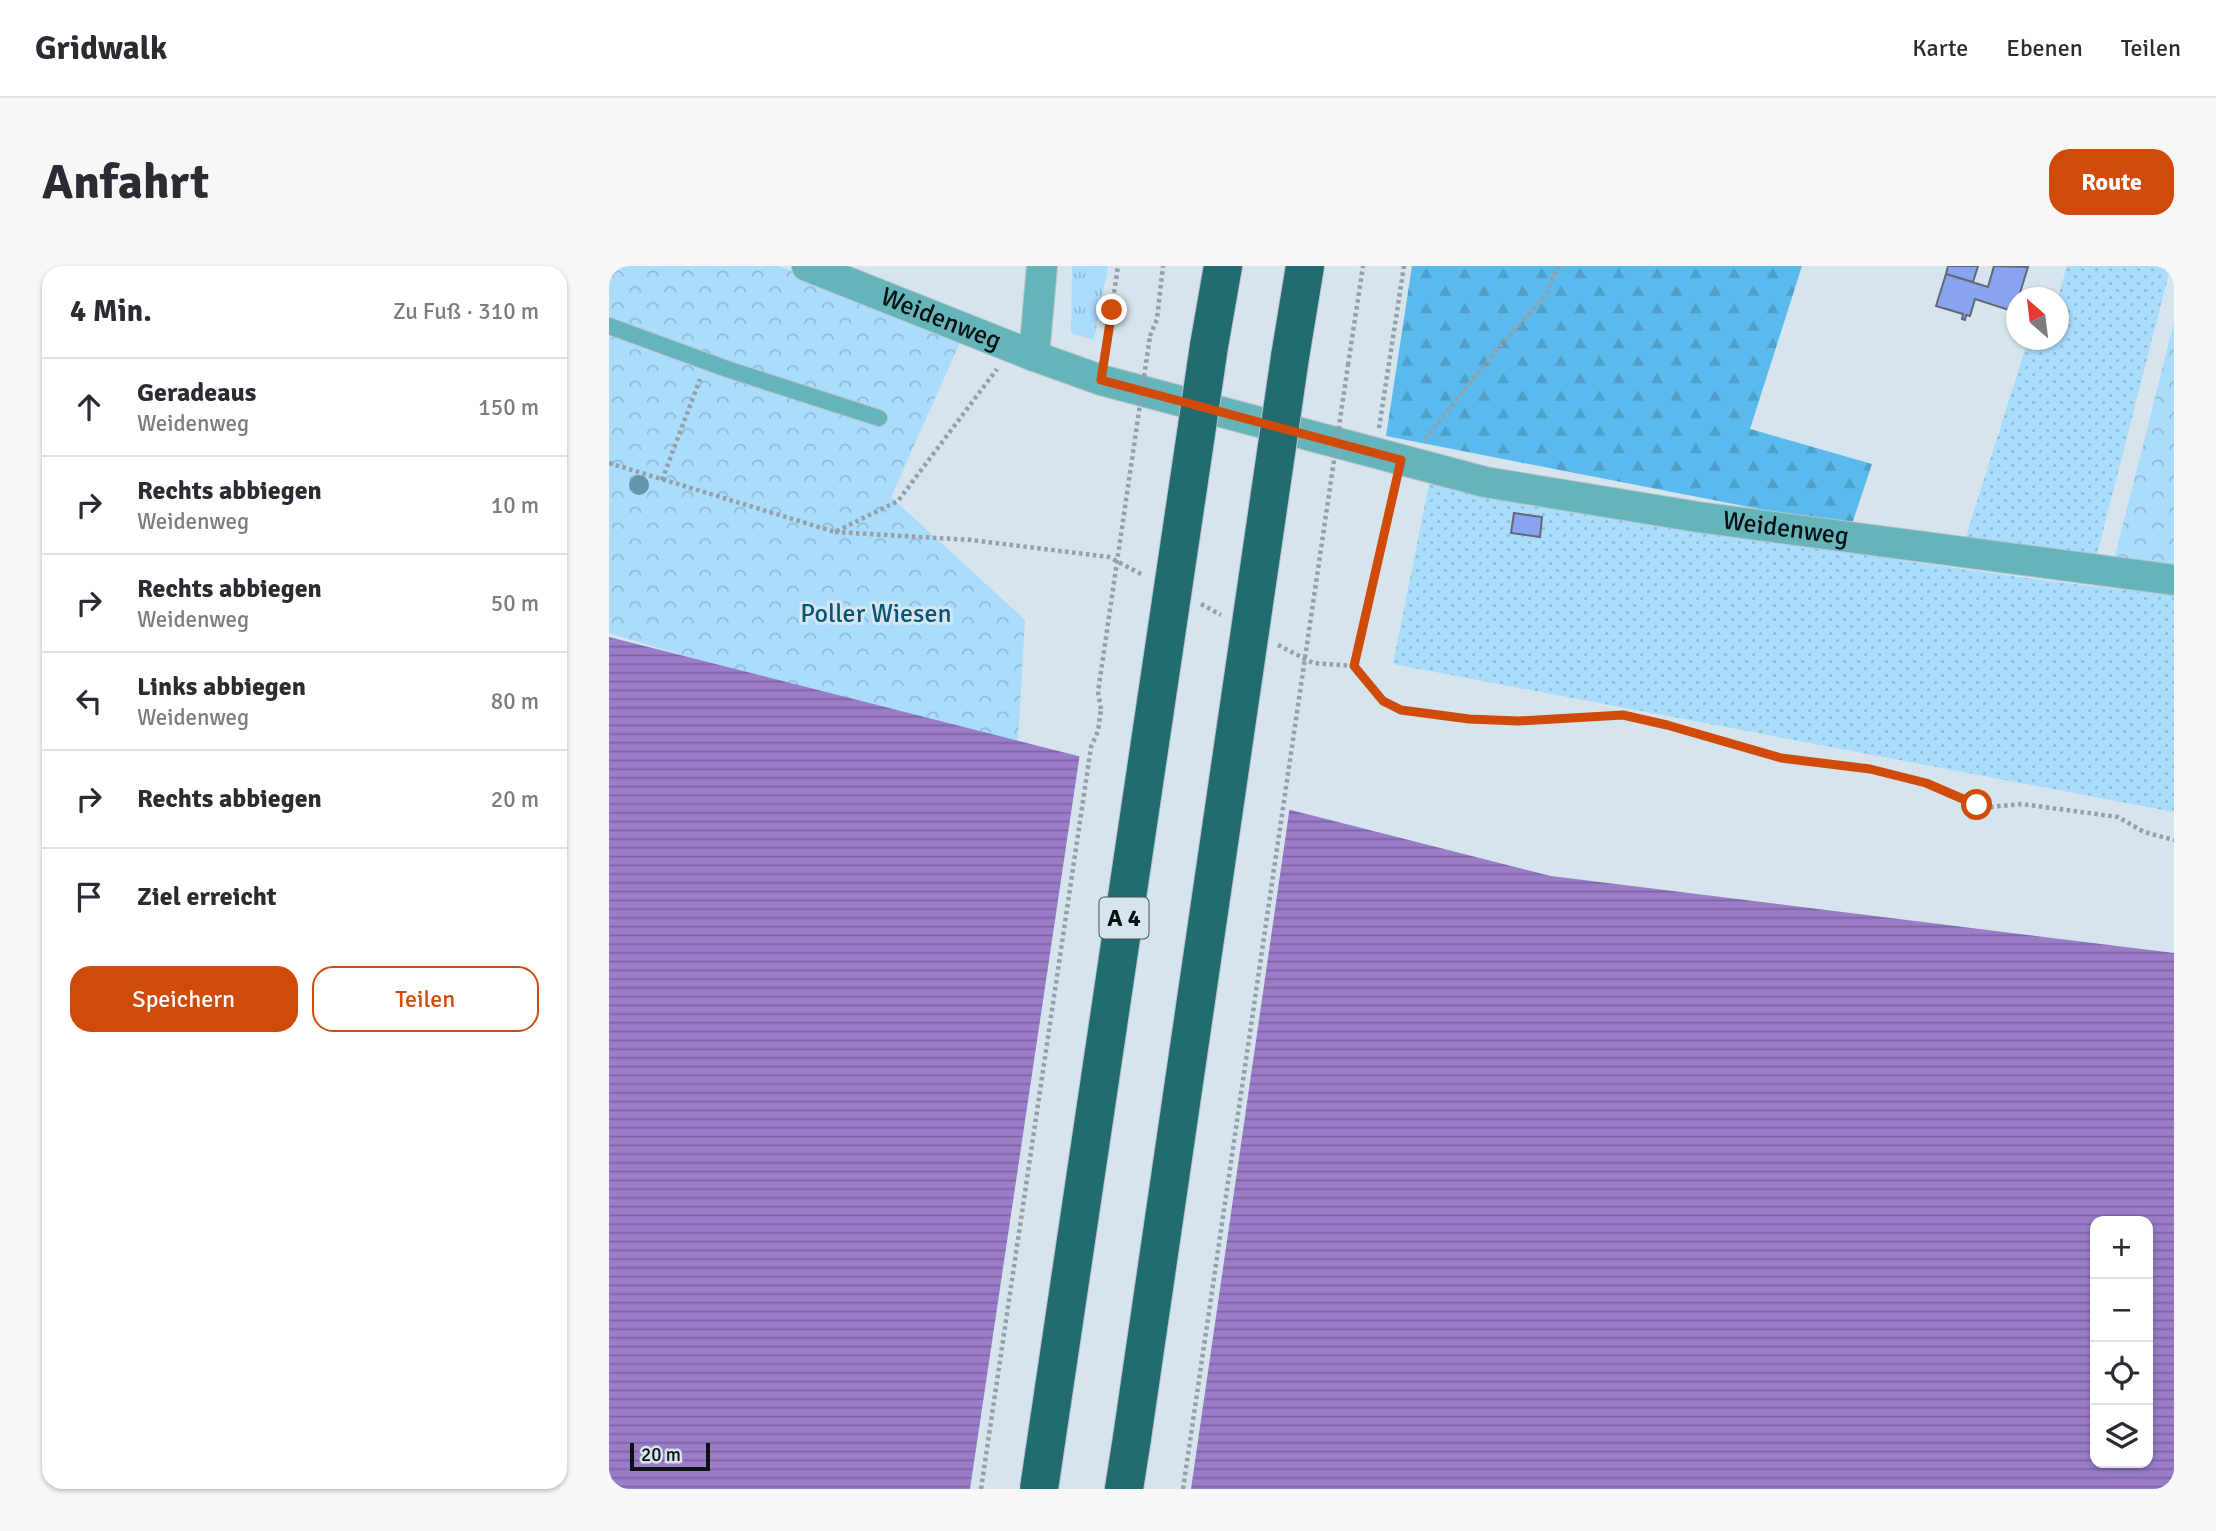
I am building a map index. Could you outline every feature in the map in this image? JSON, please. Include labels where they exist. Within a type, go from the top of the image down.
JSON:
[{"type":"highway","name":"A 4","points":[[1039,1489],[1223,266]]},
{"type":"highway","points":[[1124,1489],[1305,266]]},
{"type":"street","name":"Weidenweg","points":[[807,266],[1101,380],[1485,482],[1698,517],[2174,580]]},
{"type":"street","name":"Weidenweg","points":[[1023,352],[1042,266]]},
{"type":"lane","points":[[609,326],[707,362],[879,418]]},
{"type":"path","points":[[1101,380],[1118,266]]},
{"type":"path","points":[[981,1489],[1091,747],[1098,731],[1101,709],[1098,692],[1150,336],[1157,318],[1163,266]]},
{"type":"path","points":[[1183,1489],[1363,266]]},
{"type":"path","points":[[1354,666],[1394,458],[1404,266]]},
{"type":"path","points":[[1394,458],[1546,296],[1558,266]]},
{"type":"path","points":[[835,531],[898,501],[1023,352]]},
{"type":"path","points":[[663,480],[707,362]]},
{"type":"path","points":[[609,463],[835,531],[971,540],[1109,557],[1145,576]]},
{"type":"path","points":[[1193,601],[1229,619]]},
{"type":"path","points":[[1277,644],[1313,663],[1354,666],[1383,701],[1401,710],[1469,719],[1518,721],[1623,715],[1781,758],[1870,769],[1926,783],[1977,805],[1990,807],[2022,804],[2118,817],[2144,832],[2174,840]]},
{"type":"green space","name":"Poller Wiesen","points":[[609,266],[778,266],[962,338],[891,497],[1025,620],[1017,757],[609,633]]},
{"type":"green space","points":[[1072,266],[1108,266],[1094,340],[1071,333]]},
{"type":"green space","points":[[1412,266],[1802,266],[1750,429],[1872,464],[1851,527],[1386,436]]},
{"type":"green space","points":[[2067,266],[2166,266],[2166,272],[2169,273],[2095,562],[1964,543],[2025,350],[2069,350],[2069,287],[2061,287]]},
{"type":"green space","points":[[2174,322],[2174,564],[2114,560]]},
{"type":"green space","points":[[1430,479],[1894,559],[2174,595],[2174,812],[1393,664]]},
{"type":"shaded area","points":[[609,637],[1551,876],[2174,953],[2174,1489],[609,1489]]},
{"type":"pier","points":[[1080,753],[1290,806],[1191,1489],[970,1489]]},
{"type":"building","points":[[1948,266],[1978,266],[1973,282],[1946,274]]},
{"type":"building","points":[[1994,266],[2028,267],[2022,287],[2006,287],[2006,309],[1975,299],[1970,316],[1966,315],[1965,320],[1962,319],[1963,314],[1936,306],[1946,274],[1988,287]]},
{"type":"building","points":[[1514,513],[1542,517],[1540,537],[1511,533]]},
{"type":"route","points":[[1112,310],[1101,380],[1401,460],[1354,666],[1383,701],[1401,710],[1469,719],[1518,721],[1623,715],[1781,758],[1870,769],[1926,783],[1977,805]]}]
